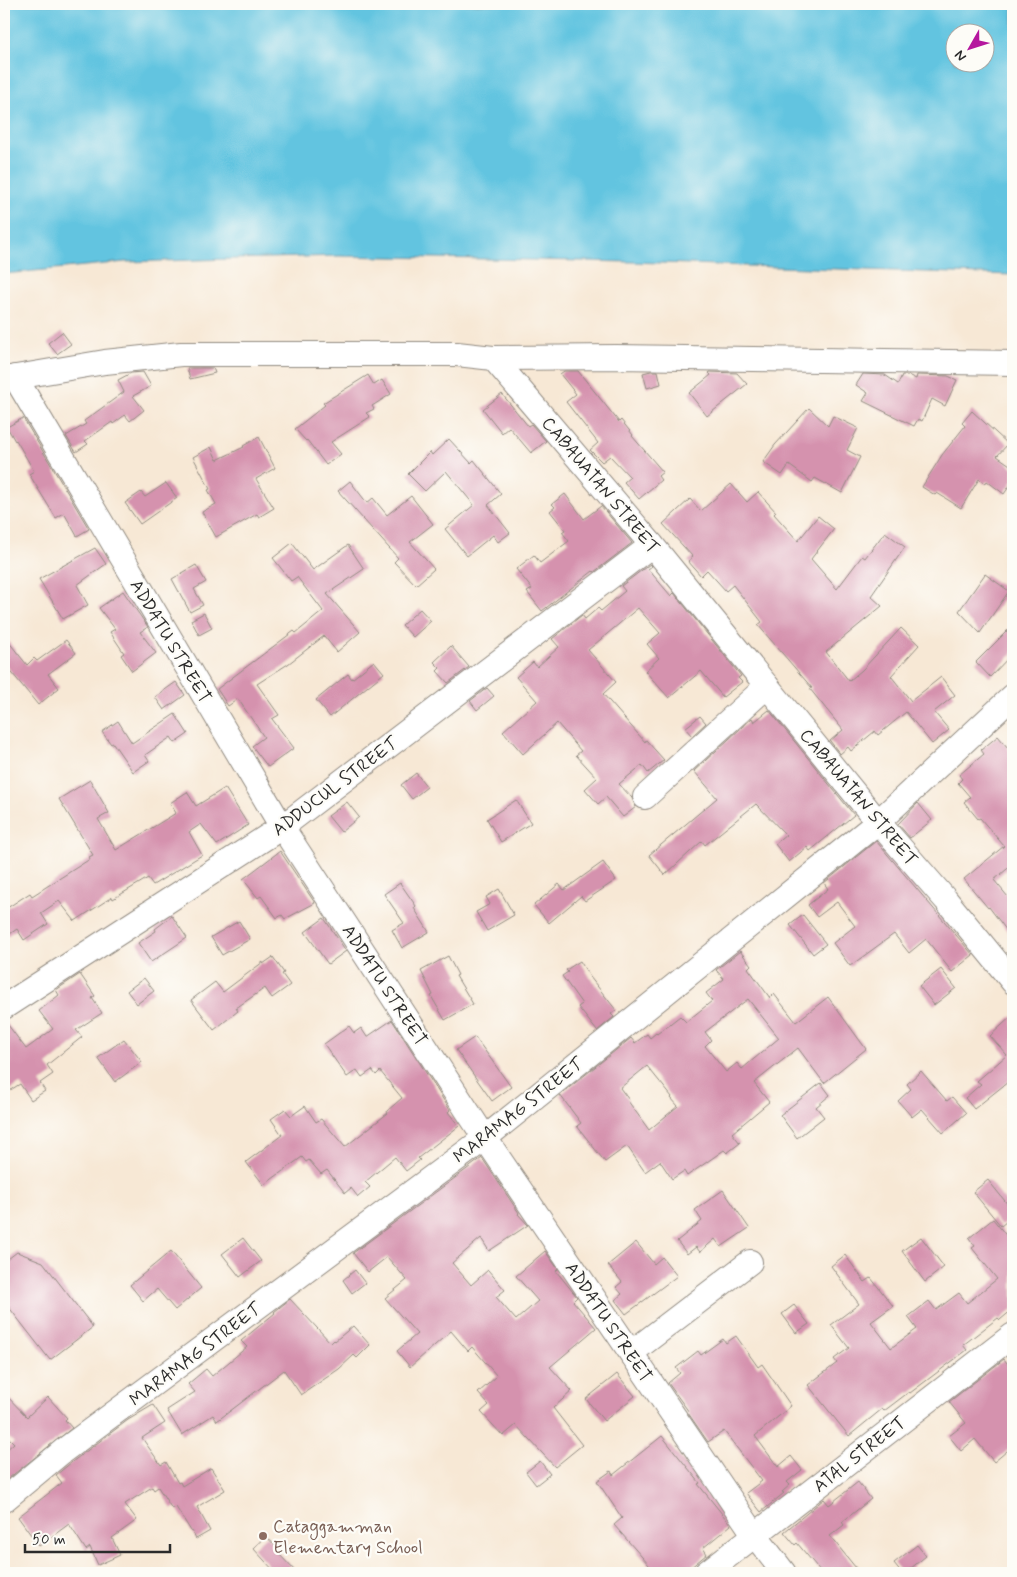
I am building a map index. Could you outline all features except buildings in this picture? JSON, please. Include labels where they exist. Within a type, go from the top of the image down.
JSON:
[{"type":"street","points":[[9,378],[105,362],[180,354],[457,354],[493,358],[616,357],[1013,362]]},
{"type":"street","name":"CABAUATAN STREET","points":[[493,358],[652,545],[878,822],[946,900],[1013,982]]},
{"type":"street","name":"ADDATU STREET","points":[[9,378],[282,827],[485,1138],[754,1534],[784,1573]]},
{"type":"street","name":"ADDUCUL STREET","points":[[4,1007],[282,827],[652,545]]},
{"type":"street","points":[[644,797],[767,686]]},
{"type":"street","name":"MARAMAG STREET","points":[[4,1500],[63,1451],[485,1138],[878,822],[1013,696]]},
{"type":"street","points":[[631,1353],[750,1262]]},
{"type":"street","name":"ATAL STREET","points":[[706,1573],[1013,1335]]},
{"type":"water","points":[[4,4],[1013,4],[1013,275],[631,262],[339,256],[125,262],[4,274]]},
{"type":"place","name":"Cataggamman Elementary School","points":[[263,1536]]}]
